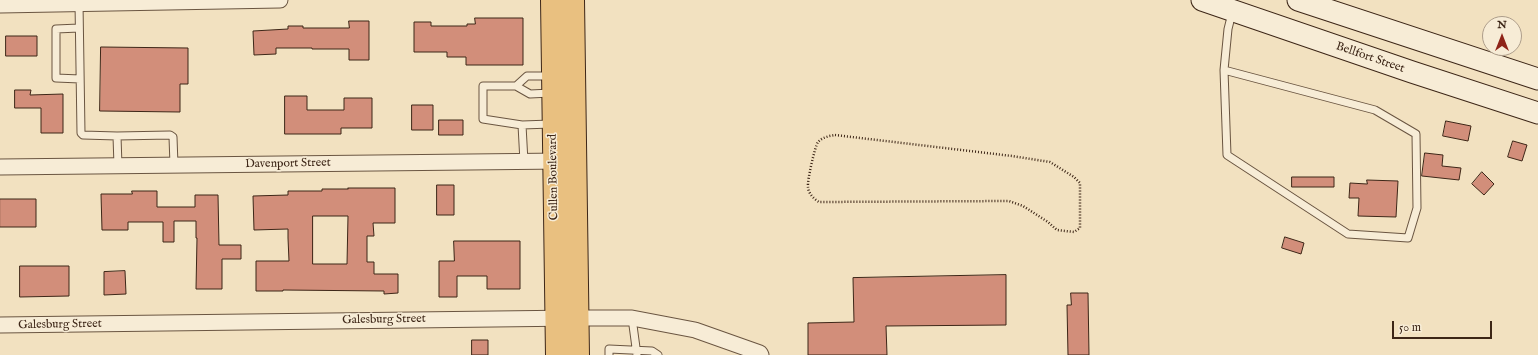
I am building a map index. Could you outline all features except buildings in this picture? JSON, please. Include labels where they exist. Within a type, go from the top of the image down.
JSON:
[{"type":"main road","name":"Cullen Boulevard","points":[[552,0],[554,161],[567,318],[578,355]]},
{"type":"main road","name":"Cullen Boulevard","points":[[557,355],[567,318],[575,162],[574,0]]},
{"type":"main road","name":"Bellfort Street","points":[[1202,0],[1234,5],[1412,72],[1538,113]]},
{"type":"main road","points":[[1298,0],[1538,79]]},
{"type":"main road","points":[[1412,72],[1423,42]]},
{"type":"street","points":[[0,5],[29,2],[79,4],[280,0]]},
{"type":"street","name":"Davenport Street","points":[[0,167],[575,162]]},
{"type":"street","name":"Galesburg Street","points":[[0,325],[632,318],[695,330],[762,355]]},
{"type":"lane","points":[[79,4],[81,133],[83,135],[117,136],[170,135],[172,137],[174,165]]},
{"type":"lane","points":[[1224,70],[1375,110],[1416,134],[1417,208],[1408,238],[1348,234],[1227,155],[1224,70],[1228,29],[1234,5]]},
{"type":"lane","points":[[80,28],[56,29],[56,78],[80,79]]},
{"type":"lane","points":[[516,86],[527,76],[553,84]]},
{"type":"lane","points":[[553,84],[530,94],[516,86],[484,86],[483,119],[522,125],[553,124]]},
{"type":"lane","points":[[522,125],[524,162]]},
{"type":"lane","points":[[117,136],[118,166]]},
{"type":"lane","points":[[632,318],[637,353]]},
{"type":"lane","points":[[609,355],[609,349],[637,353],[652,351],[658,355]]},
{"type":"path","points":[[835,135],[1012,156],[1050,162],[1074,177],[1080,183],[1080,228],[1074,232],[1057,230],[1048,222],[1023,206],[1009,201],[819,202],[813,198],[808,188],[814,150],[817,143],[824,137],[835,135]]}]
